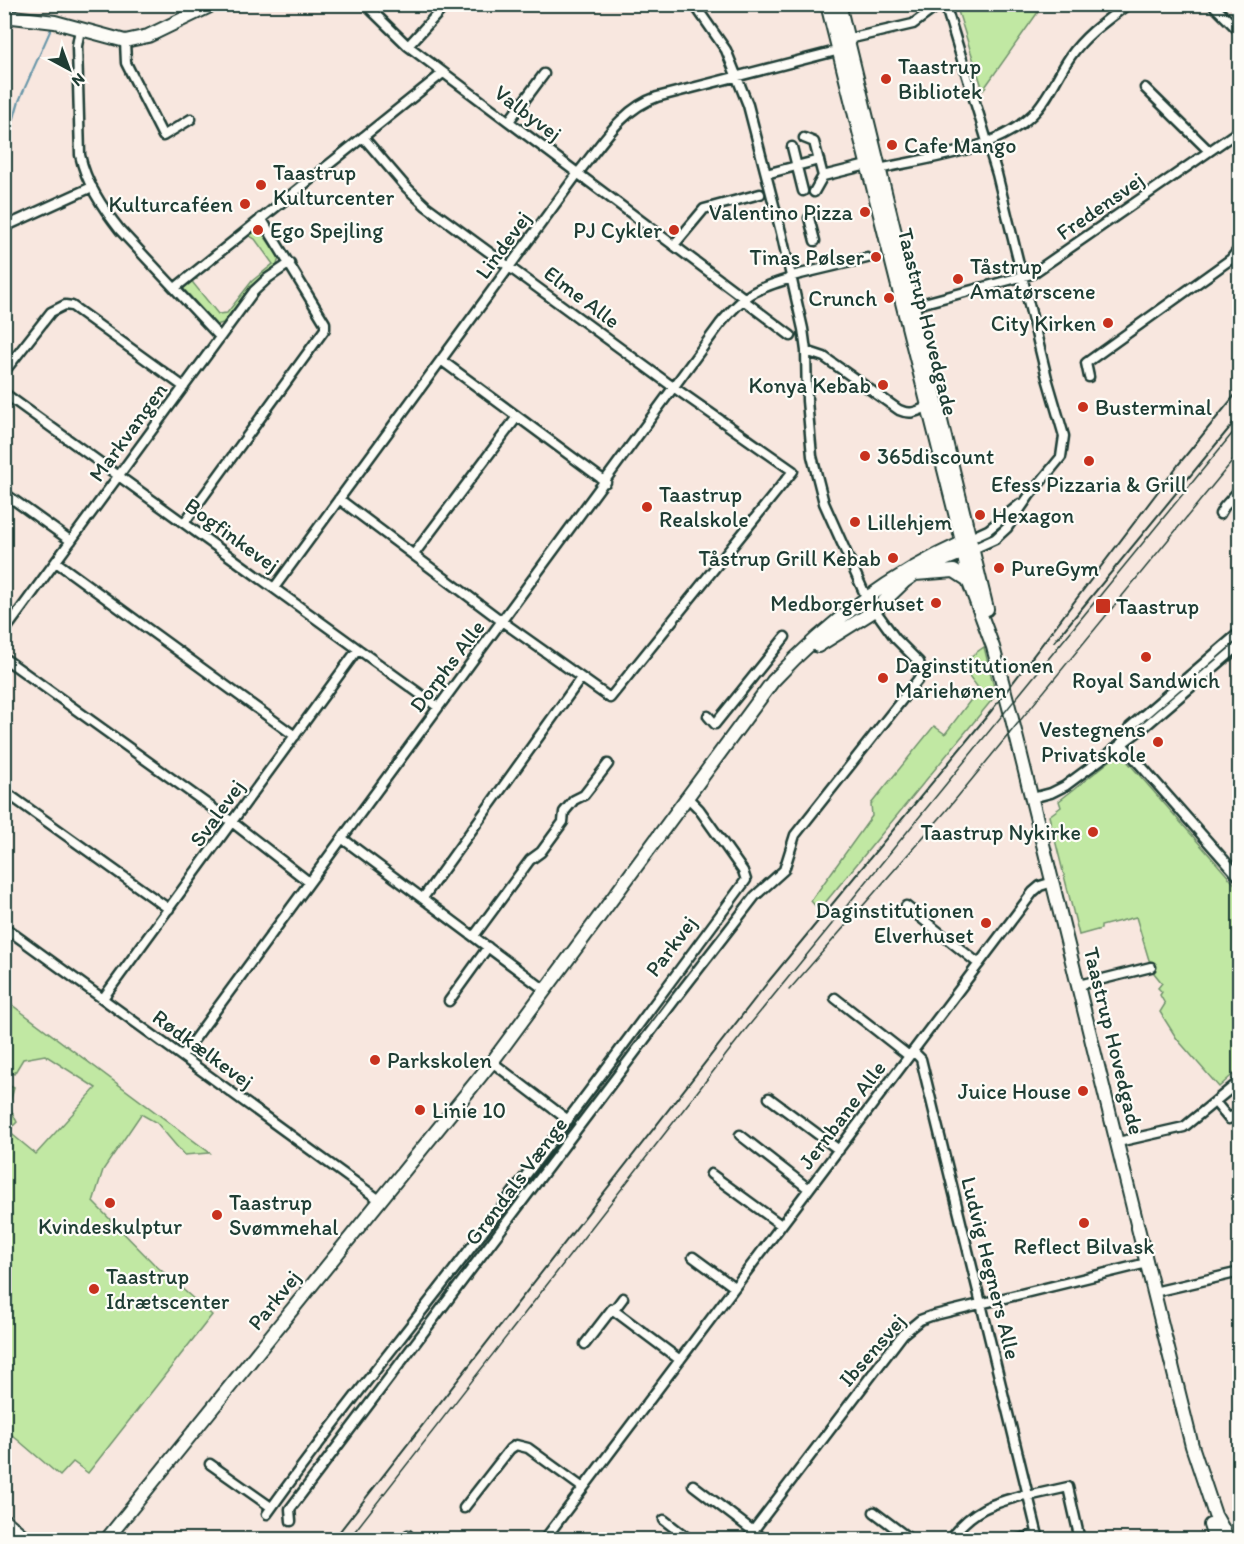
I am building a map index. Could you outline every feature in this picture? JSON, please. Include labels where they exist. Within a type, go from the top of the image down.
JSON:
[{"type":"street","points":[[4,16],[55,22],[125,41],[148,36],[214,4]]},
{"type":"street","name":"Valbyvej","points":[[365,4],[408,46],[743,299]]},
{"type":"street","points":[[408,46],[441,10],[452,4]]},
{"type":"street","points":[[694,4],[726,50],[748,105],[792,277],[806,351],[807,401],[812,456],[819,485],[824,503],[874,611]]},
{"type":"street","name":"Taastrup Hovedgade","points":[[827,4],[843,45]]},
{"type":"street","name":"Taastrup Hovedgade","points":[[839,4],[843,45],[872,168],[967,546],[968,580],[993,647],[1192,1446],[1215,1515],[1229,1539]]},
{"type":"street","points":[[943,4],[988,143],[1064,436],[1061,457],[1000,536],[990,542],[967,546]]},
{"type":"street","name":"Lindevej","points":[[274,588],[578,173],[616,125],[637,107],[657,98],[913,24],[943,4]]},
{"type":"street","points":[[823,176],[988,143],[1012,131],[1033,114],[1043,102],[1082,41],[1128,4]]},
{"type":"street","points":[[1212,4],[1239,32]]},
{"type":"street","points":[[80,29],[77,46],[80,155],[84,171],[92,188],[120,230],[220,337]]},
{"type":"street","points":[[125,41],[126,63],[163,136],[191,119]]},
{"type":"street","points":[[175,288],[443,73]]},
{"type":"street","points":[[508,121],[544,74]]},
{"type":"street","points":[[1145,88],[1209,151]]},
{"type":"street","name":"Fredensvej","points":[[907,307],[1022,278],[1038,271],[1239,130]]},
{"type":"street","name":"Elme Alle","points":[[363,137],[414,195],[792,471],[612,697],[608,697],[581,678]]},
{"type":"street","points":[[804,138],[814,142],[823,176],[814,192]]},
{"type":"street","points":[[792,147],[803,191]]},
{"type":"street","points":[[766,174],[819,160]]},
{"type":"street","points":[[4,227],[92,188]]},
{"type":"street","points":[[674,245],[702,210],[760,194]]},
{"type":"street","points":[[184,523],[324,333],[325,323],[290,262],[261,218]]},
{"type":"street","points":[[809,218],[815,241]]},
{"type":"street","points":[[1089,377],[1086,363],[1231,259],[1238,250]]},
{"type":"street","name":"Dorphs Alle","points":[[182,1056],[720,324],[743,299],[763,286],[867,258]]},
{"type":"street","name":"Markvangen","points":[[4,632],[8,620],[71,542],[254,291],[267,278],[290,262]]},
{"type":"street","points":[[743,299],[791,336]]},
{"type":"street","points":[[4,372],[51,312],[66,305],[72,306],[184,387]]},
{"type":"street","name":"Taastrup Hovedgade","points":[[907,307],[927,407],[993,632],[993,647]]},
{"type":"street","points":[[806,351],[824,357],[898,410],[907,414],[927,407]]},
{"type":"street","points":[[441,360],[606,482]]},
{"type":"street","name":"Bogfinkevej","points":[[4,393],[438,706]]},
{"type":"street","points":[[414,554],[517,417]]},
{"type":"street","points":[[1220,514],[1239,489]]},
{"type":"street","points":[[4,493],[71,542]]},
{"type":"street","points":[[339,499],[581,678],[423,898]]},
{"type":"street","name":"Parkvej","points":[[111,1538],[492,1062],[771,686],[808,652],[874,611],[905,581],[967,546]]},
{"type":"street","name":"Parkvej","points":[[771,686],[772,681],[792,660],[821,634],[893,578],[967,546]]},
{"type":"street","points":[[56,562],[295,736]]},
{"type":"street","points":[[915,574],[954,571],[968,580]]},
{"type":"street","name":"Grøndals Vænge","points":[[291,1521],[290,1509],[755,896],[784,870],[795,836],[916,684],[920,677],[919,662],[895,638],[874,611]]},
{"type":"street","points":[[1032,798],[1065,786],[1143,728],[1239,646],[1236,635],[1130,727],[1121,743]]},
{"type":"street","points":[[708,716],[715,724],[785,637]]},
{"type":"street","name":"Svalevej","points":[[104,998],[358,648]]},
{"type":"street","points":[[4,658],[232,822],[309,882]]},
{"type":"street","points":[[756,674],[771,686]]},
{"type":"street","points":[[1121,743],[1239,878]]},
{"type":"street","points":[[474,936],[530,860],[541,852],[563,822],[564,812],[574,800],[584,795],[608,764]]},
{"type":"street","points":[[4,790],[169,909]]},
{"type":"street","name":"Parkvej","points":[[210,1464],[269,1510],[332,1424],[568,1120],[746,880],[743,871],[699,809],[687,797]]},
{"type":"street","points":[[343,839],[545,990]]},
{"type":"street","name":"Jernbane Alle","points":[[544,1539],[1035,890],[1053,882]]},
{"type":"street","points":[[906,906],[979,964]]},
{"type":"street","name":"Rødkælkevej","points":[[4,927],[381,1201]]},
{"type":"street","points":[[449,1001],[488,947]]},
{"type":"street","points":[[1078,985],[1151,967]]},
{"type":"street","points":[[835,998],[911,1054]]},
{"type":"street","name":"Ludvig Hegners Alle","points":[[911,1054],[921,1059],[1038,1537],[1015,1539]]},
{"type":"street","points":[[492,1062],[568,1120]]},
{"type":"street","points":[[1118,1142],[1184,1126],[1239,1081]]},
{"type":"street","points":[[769,1098],[839,1150]]},
{"type":"street","points":[[1215,1102],[1229,1119],[1239,1110]]},
{"type":"street","points":[[740,1135],[809,1189]]},
{"type":"street","points":[[711,1174],[781,1226]]},
{"type":"street","points":[[693,1257],[734,1287]]},
{"type":"street","name":"Ibsensvej","points":[[746,1539],[905,1332],[920,1320],[1147,1263]]},
{"type":"street","points":[[1154,1292],[1239,1272]]},
{"type":"street","points":[[585,1344],[623,1298]]},
{"type":"street","points":[[614,1310],[680,1360]]},
{"type":"street","points":[[465,1508],[510,1449],[516,1445],[528,1448],[582,1488]]},
{"type":"street","name":"Taastrup Hovedgade","points":[[1192,1446],[1193,1468],[1210,1525],[1217,1539]]},
{"type":"street","points":[[693,1485],[765,1539]]},
{"type":"street","points":[[949,1539],[969,1517],[991,1504],[1068,1487],[1080,1539]]},
{"type":"street","points":[[874,1512],[910,1539]]},
{"type":"street","points":[[4,1520],[28,1539]]},
{"type":"street","points":[[664,1520],[690,1539]]},
{"type":"green space","points":[[957,5],[1043,5],[983,90],[957,8]]},
{"type":"green space","points":[[258,227],[279,257],[277,265],[253,285],[223,323],[216,325],[182,287],[196,277],[197,279],[192,280],[193,283],[218,314],[227,313],[252,281],[273,264],[255,239],[248,235]]},
{"type":"green space","points":[[984,647],[996,695],[819,910],[811,901],[872,816],[871,804],[934,726],[945,734],[979,689],[960,664]]},
{"type":"green space","points":[[1120,753],[1239,889],[1239,1069],[1219,1087],[1177,1039],[1160,1012],[1165,1004],[1160,995],[1162,992],[1158,988],[1162,983],[1154,973],[1156,967],[1149,960],[1136,917],[1101,926],[1101,929],[1079,935],[1049,816],[1061,807],[1059,801]]},
{"type":"green space","name":"Taastrup Idrætscenter","points":[[4,999],[210,1153],[184,1155],[157,1123],[141,1114],[103,1170],[93,1202],[154,1264],[212,1315],[88,1473],[73,1462],[60,1476],[5,1429],[4,1090],[8,1085],[14,1088],[9,1106],[17,1122],[8,1131],[36,1154],[96,1088],[45,1055],[23,1059],[14,1074],[10,1072],[5,1042]]},
{"type":"waterway","points":[[4,142],[11,129],[19,101],[51,29]]},
{"type":"tram line","points":[[348,1540],[747,1028],[1240,424]]},
{"type":"tram line","points":[[789,990],[946,811],[1240,452]]},
{"type":"railway","points":[[333,1540],[768,982],[992,710],[1178,465],[1240,389]]},
{"type":"railway","points":[[1055,641],[1240,415]]},
{"type":"place","name":"Taastrup Bibliotek","points":[[886,79]]},
{"type":"place","name":"Cafe Mango","points":[[892,145]]},
{"type":"place","name":"Taastrup Kulturcenter","points":[[261,185]]},
{"type":"place","name":"Kulturcaféen","points":[[245,204]]},
{"type":"place","name":"Valentino Pizza","points":[[865,212]]},
{"type":"place","name":"Ego Spejling","points":[[258,230]]},
{"type":"place","name":"PJ Cykler","points":[[674,230]]},
{"type":"place","name":"Tinas Pølser","points":[[876,257]]},
{"type":"place","name":"Tåstrup Amatørscene","points":[[958,279]]},
{"type":"place","name":"Crunch","points":[[889,298]]},
{"type":"place","name":"City Kirken","points":[[1108,323]]},
{"type":"place","name":"Konya Kebab","points":[[883,385]]},
{"type":"place","name":"Busterminal","points":[[1083,407]]},
{"type":"place","name":"365discount","points":[[865,456]]},
{"type":"place","name":"Efess Pizzaria & Grill","points":[[1089,461]]},
{"type":"place","name":"Taastrup Realskole","points":[[647,507]]},
{"type":"place","name":"Hexagon","points":[[980,515]]},
{"type":"place","name":"Lillehjem","points":[[855,522]]},
{"type":"place","name":"Tåstrup Grill Kebab","points":[[893,558]]},
{"type":"place","name":"PureGym","points":[[999,568]]},
{"type":"place","name":"Medborgerhuset","points":[[936,603]]},
{"type":"place","name":"Taastrup","points":[[1103,606]]},
{"type":"place","name":"Royal Sandwich","points":[[1146,657]]},
{"type":"place","name":"Daginstitutionen Mariehønen","points":[[883,678]]},
{"type":"place","name":"Vestegnens Privatskole","points":[[1158,742]]},
{"type":"place","name":"Taastrup Nykirke","points":[[1093,832]]},
{"type":"place","name":"Daginstitutionen Elverhuset","points":[[986,923]]},
{"type":"place","name":"Parkskolen","points":[[375,1060]]},
{"type":"place","name":"Juice House","points":[[1083,1091]]},
{"type":"place","name":"Linie 10","points":[[420,1110]]},
{"type":"place","name":"Kvindeskulptur","points":[[110,1203]]},
{"type":"place","name":"Taastrup Svømmehal","points":[[217,1215]]},
{"type":"place","name":"Reflect Bilvask","points":[[1084,1223]]},
{"type":"place","name":"Taastrup Idrætscenter","points":[[94,1289]]}]
